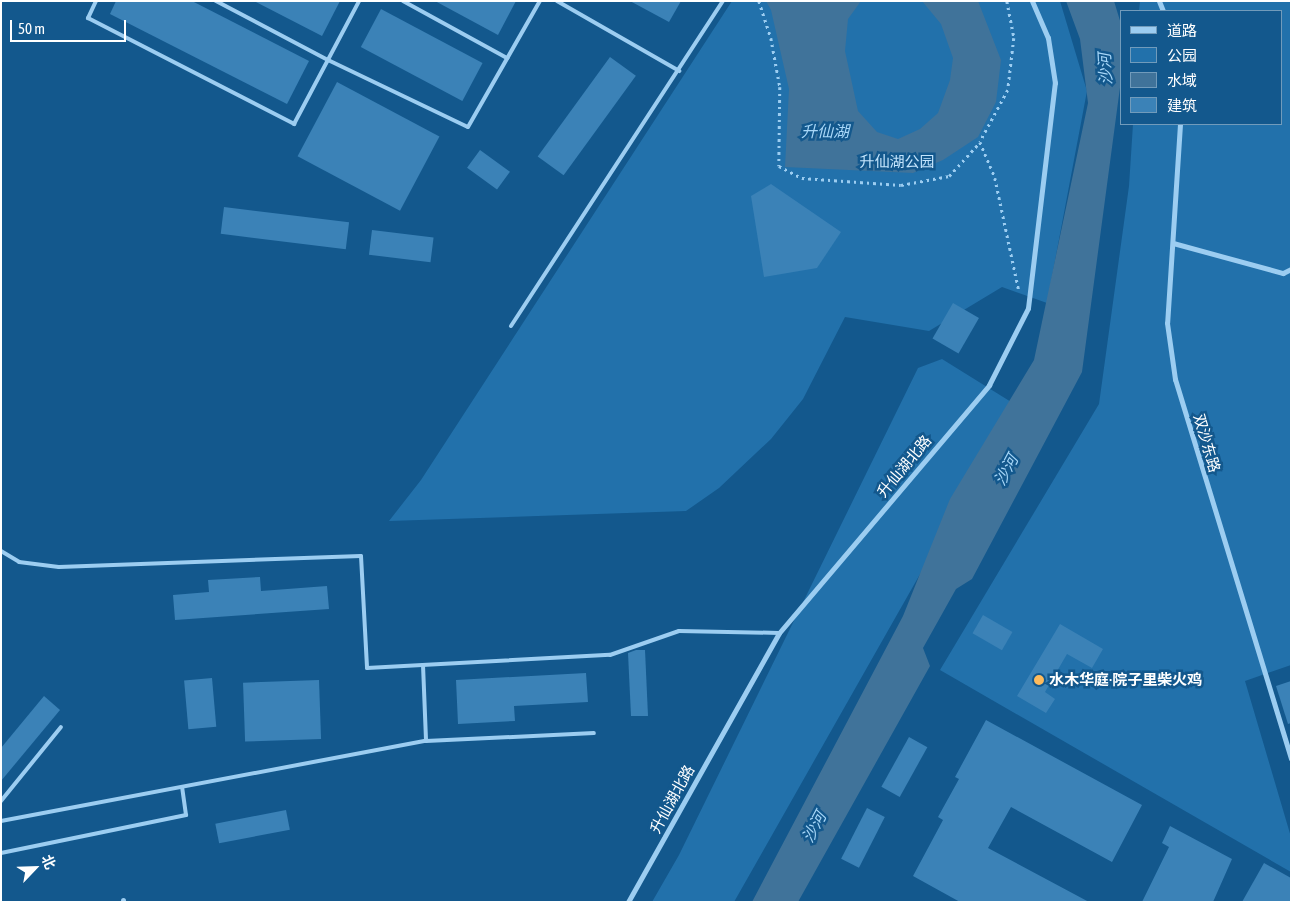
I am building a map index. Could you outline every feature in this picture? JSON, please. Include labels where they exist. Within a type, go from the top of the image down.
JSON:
[{"type":"street","name":"升仙湖北路","points":[[628,902],[780,633],[989,385],[1028,308],[1056,83],[1048,38],[1032,1]]},
{"type":"street","name":"双沙东路","points":[[1180,125],[1167,322],[1175,379],[1291,758]]},
{"type":"street","points":[[1173,243],[1283,273],[1291,270]]},
{"type":"lane","points":[[96,1],[88,18],[294,124],[360,1]]},
{"type":"lane","points":[[216,1],[328,60],[468,127],[540,1]]},
{"type":"lane","points":[[403,1],[507,58]]},
{"type":"lane","points":[[557,1],[679,71]]},
{"type":"lane","points":[[511,326],[723,1]]},
{"type":"lane","points":[[1,552],[19,562],[59,567],[361,556],[367,668],[610,655],[679,631],[780,633]]},
{"type":"lane","points":[[424,665],[426,742]]},
{"type":"lane","points":[[1,801],[61,727]]},
{"type":"lane","points":[[1,821],[426,742],[594,733]]},
{"type":"lane","points":[[1,853],[186,815],[182,787]]},
{"type":"path","points":[[759,1],[771,38],[780,86],[779,166],[802,178],[902,185],[949,176],[980,142],[1008,90],[1014,38],[1007,1]]},
{"type":"path","points":[[980,142],[996,178],[1018,272],[1019,297]]},
{"type":"green space","name":"升仙湖公园","points":[[732,1],[1060,1],[1087,91],[1047,303],[1002,287],[929,331],[845,317],[803,399],[771,439],[719,488],[686,511],[389,521],[421,480]]},
{"type":"green space","points":[[1140,1],[1291,1],[1291,665],[1245,681],[1291,837],[1291,872],[940,670],[1099,404],[1129,186],[1133,125],[1282,125],[1282,10],[1139,10]]},
{"type":"green space","points":[[942,359],[1016,405],[734,902],[652,902],[679,855],[918,368]]},
{"type":"water","name":"升仙湖","points":[[766,1],[861,1],[848,19],[845,51],[858,111],[877,132],[898,139],[920,129],[938,113],[950,80],[953,58],[941,24],[922,1],[978,1],[1001,60],[996,102],[978,137],[943,160],[913,173],[785,167],[789,89],[771,10]]},
{"type":"water","name":"沙河","points":[[1066,1],[1114,1],[1120,21],[1120,87],[1082,372],[972,579],[956,589],[923,648],[930,666],[798,902],[752,902],[903,616],[950,499],[1034,360],[1088,103],[1080,39]]},
{"type":"building","points":[[116,1],[192,1],[309,61],[287,104],[110,14]]},
{"type":"building","points":[[254,1],[340,1],[322,36]]},
{"type":"building","points":[[435,1],[516,1],[498,35]]},
{"type":"building","points":[[630,1],[681,1],[669,22]]},
{"type":"building","points":[[381,9],[483,63],[462,101],[361,47]]},
{"type":"building","points":[[610,57],[636,76],[564,175],[538,157]]},
{"type":"building","points":[[337,82],[439,136],[400,211],[298,156]]},
{"type":"building","points":[[480,150],[510,172],[497,190],[467,168]]},
{"type":"building","points":[[771,184],[841,232],[817,268],[764,277],[751,196]]},
{"type":"building","points":[[224,207],[349,222],[346,249],[221,234]]},
{"type":"building","points":[[372,230],[434,238],[430,262],[369,255]]},
{"type":"building","points":[[953,303],[979,318],[958,354],[932,339]]},
{"type":"building","points":[[260,577],[261,591],[327,586],[329,609],[175,620],[173,595],[209,592],[208,580]]},
{"type":"building","points":[[983,615],[1012,632],[1002,650],[972,633]]},
{"type":"building","name":"水木华庭·院子里柴火鸡","points":[[1060,624],[1103,649],[1092,668],[1067,654],[1045,692],[1055,699],[1046,713],[1017,696]]},
{"type":"building","points":[[636,650],[645,650],[648,716],[631,716],[628,653]]},
{"type":"building","points":[[586,673],[588,702],[514,706],[515,721],[458,724],[456,680]]},
{"type":"building","points":[[212,678],[216,727],[188,729],[184,680]]},
{"type":"building","points":[[319,680],[321,739],[245,742],[243,683]]},
{"type":"building","points":[[1291,681],[1291,723],[1288,724],[1276,686]]},
{"type":"building","points":[[44,696],[60,710],[1,781],[1,748]]},
{"type":"building","points":[[986,720],[1142,805],[1112,862],[1011,807],[988,848],[1089,902],[960,902],[913,876],[943,820],[938,817],[959,779],[955,777]]},
{"type":"building","points":[[909,737],[927,747],[900,797],[881,787]]},
{"type":"building","points":[[867,808],[885,817],[859,868],[841,859]]},
{"type":"building","points":[[286,810],[290,830],[219,843],[215,824]]},
{"type":"building","points":[[1170,826],[1232,859],[1213,902],[1142,902],[1169,847],[1162,843]]},
{"type":"building","points":[[1264,863],[1291,878],[1291,902],[1242,902]]},
{"type":"place","name":"水木华庭·院子里柴火鸡","points":[[1039,680]]}]
